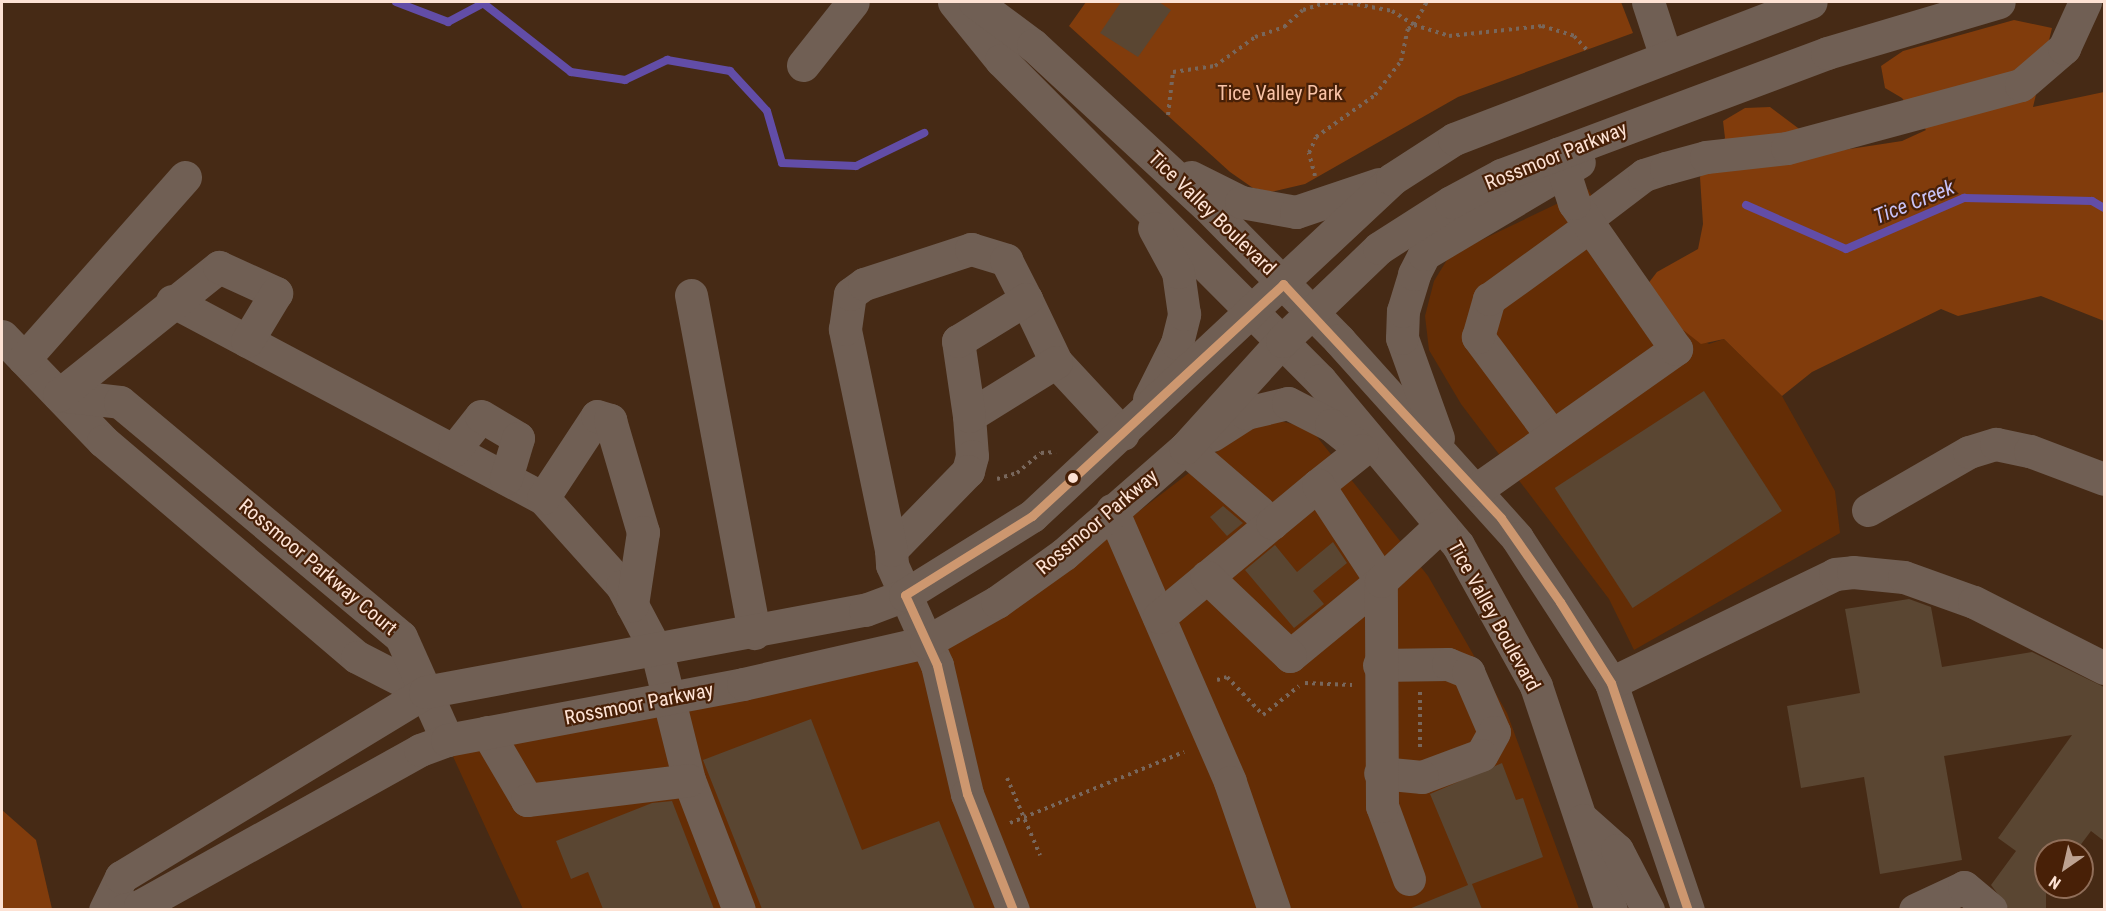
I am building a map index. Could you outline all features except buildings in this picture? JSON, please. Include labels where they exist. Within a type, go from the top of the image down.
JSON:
[{"type":"street","points":[[803,65],[853,2]]},
{"type":"street","name":"Tice Valley Boulevard","points":[[954,2],[1000,60],[1282,341],[1458,545],[1536,686],[1583,820],[1611,909]]},
{"type":"street","name":"Tice Valley Boulevard","points":[[975,2],[1033,45],[1159,161],[1311,312],[1476,490],[1517,538],[1611,683],[1688,909]]},
{"type":"street","points":[[1648,2],[1666,57]]},
{"type":"street","points":[[105,909],[121,877],[425,692],[754,633],[865,610],[905,595],[1032,516],[1283,284],[1392,179],[1454,139],[1811,2]]},
{"type":"street","points":[[1445,456],[1402,338],[1403,311],[1414,274],[1424,254],[1561,162],[1667,112],[1827,53],[1999,2]]},
{"type":"street","points":[[1552,436],[1478,337],[1489,300],[1644,175],[1706,157],[1787,148],[2021,85],[2064,48],[2085,2]]},
{"type":"street","points":[[1159,161],[1241,202],[1269,210],[1296,212],[1392,179]]},
{"type":"street","points":[[1476,490],[1676,349],[1574,203],[1561,162]]},
{"type":"street","name":"Rossmoor Parkway","points":[[124,909],[140,906],[420,750],[447,740],[670,699],[926,642],[997,603],[1064,554],[1185,448],[1282,341],[1379,248],[1501,175],[1561,162]]},
{"type":"street","points":[[24,359],[185,177]]},
{"type":"street","points":[[1125,183],[1168,249],[1182,291],[1184,314],[1177,342],[1131,426]]},
{"type":"street","points":[[1013,909],[967,794],[937,665],[892,565],[891,550],[845,329],[850,294],[864,284],[971,249],[1006,260],[1056,362],[1131,426]]},
{"type":"street","points":[[2,336],[59,395],[172,301],[219,267],[276,293],[247,341]]},
{"type":"street","points":[[691,295],[754,633]]},
{"type":"street","points":[[891,550],[968,471],[972,456],[969,416],[958,341],[1026,299]]},
{"type":"street","points":[[172,301],[543,498],[622,586],[657,652],[689,780],[739,909]]},
{"type":"street","points":[[969,416],[1056,362]]},
{"type":"street","name":"Rossmoor Parkway Court","points":[[59,395],[103,441],[357,657],[425,692]]},
{"type":"street","name":"Rossmoor Parkway Court","points":[[59,395],[120,402],[402,637],[425,692]]},
{"type":"street","points":[[1272,523],[1185,448],[1245,413],[1288,403],[1331,425],[1407,485]]},
{"type":"street","points":[[454,450],[481,416],[518,438],[506,478]]},
{"type":"street","points":[[543,498],[597,416],[610,420],[643,532],[632,605]]},
{"type":"street","points":[[1868,510],[1969,452],[1996,444],[2030,451],[2104,479]]},
{"type":"street","points":[[1159,617],[1362,450]]},
{"type":"street","points":[[1318,485],[1381,581],[1370,676],[1382,806],[1409,879]]},
{"type":"street","points":[[1112,510],[1230,782],[1274,909]]},
{"type":"street","points":[[1208,577],[1290,656],[1381,581],[1441,525]]},
{"type":"street","points":[[1611,683],[1835,574],[1853,572],[1904,577],[1974,602],[2104,668]]},
{"type":"street","points":[[1370,676],[1448,664],[1468,672],[1494,732],[1481,755],[1422,777],[1380,773]]},
{"type":"street","points":[[425,692],[447,740]]},
{"type":"street","points":[[487,732],[527,800],[689,780]]},
{"type":"street","points":[[1583,820],[1617,850],[1648,909]]},
{"type":"street","points":[[1916,909],[1964,887],[1991,909]]},
{"type":"path","points":[[1316,178],[1309,153],[1316,137],[1375,95],[1401,62],[1408,29],[1414,25],[1427,2]]},
{"type":"path","points":[[1168,115],[1173,72],[1215,66],[1255,37],[1284,27],[1314,5],[1373,6],[1414,25],[1449,36],[1542,26],[1574,36],[1587,50]]},
{"type":"path","points":[[987,482],[1017,473],[1041,453],[1060,451]]},
{"type":"path","points":[[1210,683],[1227,677],[1263,715],[1302,683],[1370,676]]},
{"type":"path","points":[[1411,687],[1420,687],[1420,751]]},
{"type":"path","points":[[998,828],[1195,748]]},
{"type":"path","points":[[1007,778],[1040,855]]},
{"type":"shaded area","points":[[1588,189],[1622,252],[1678,326],[1709,344],[1724,339],[1782,396],[1835,491],[1840,533],[1634,650],[1609,599],[1461,404],[1429,350],[1425,316],[1434,281],[1450,255]]},
{"type":"shaded area","points":[[1262,417],[1310,428],[1428,576],[1507,713],[1579,909],[523,909],[439,726],[923,652],[1121,525]]},
{"type":"green space","name":"Tice Valley Park","points":[[1086,2],[1621,2],[1633,33],[1458,97],[1305,184],[1271,192],[1253,188],[1230,172],[1069,26]]},
{"type":"green space","points":[[2014,20],[2052,28],[2033,107],[2104,92],[2104,321],[2041,296],[1958,316],[1941,309],[1812,372],[1782,396],[1724,339],[1701,344],[1678,326],[1647,285],[1657,272],[1698,249],[1703,224],[1700,177],[1725,138],[1723,121],[1745,108],[1770,107],[1830,152],[1902,141],[1926,130],[1902,98],[1885,88],[1881,66],[1903,51]]},
{"type":"green space","points":[[2,810],[36,840],[52,909],[2,909]]},
{"type":"waterway","name":"Tice Creek","points":[[396,2],[448,22],[483,3],[571,72],[625,80],[667,60],[730,71],[767,111],[782,163],[856,166],[924,133]]},
{"type":"waterway","name":"Tice Creek","points":[[1746,205],[1846,249],[1964,198],[2092,201],[2104,208]]},
{"type":"transit line","points":[[1013,910],[967,794],[937,665],[905,595],[1032,516],[1283,284],[1501,518],[1560,602],[1611,683],[1688,910]]}]
